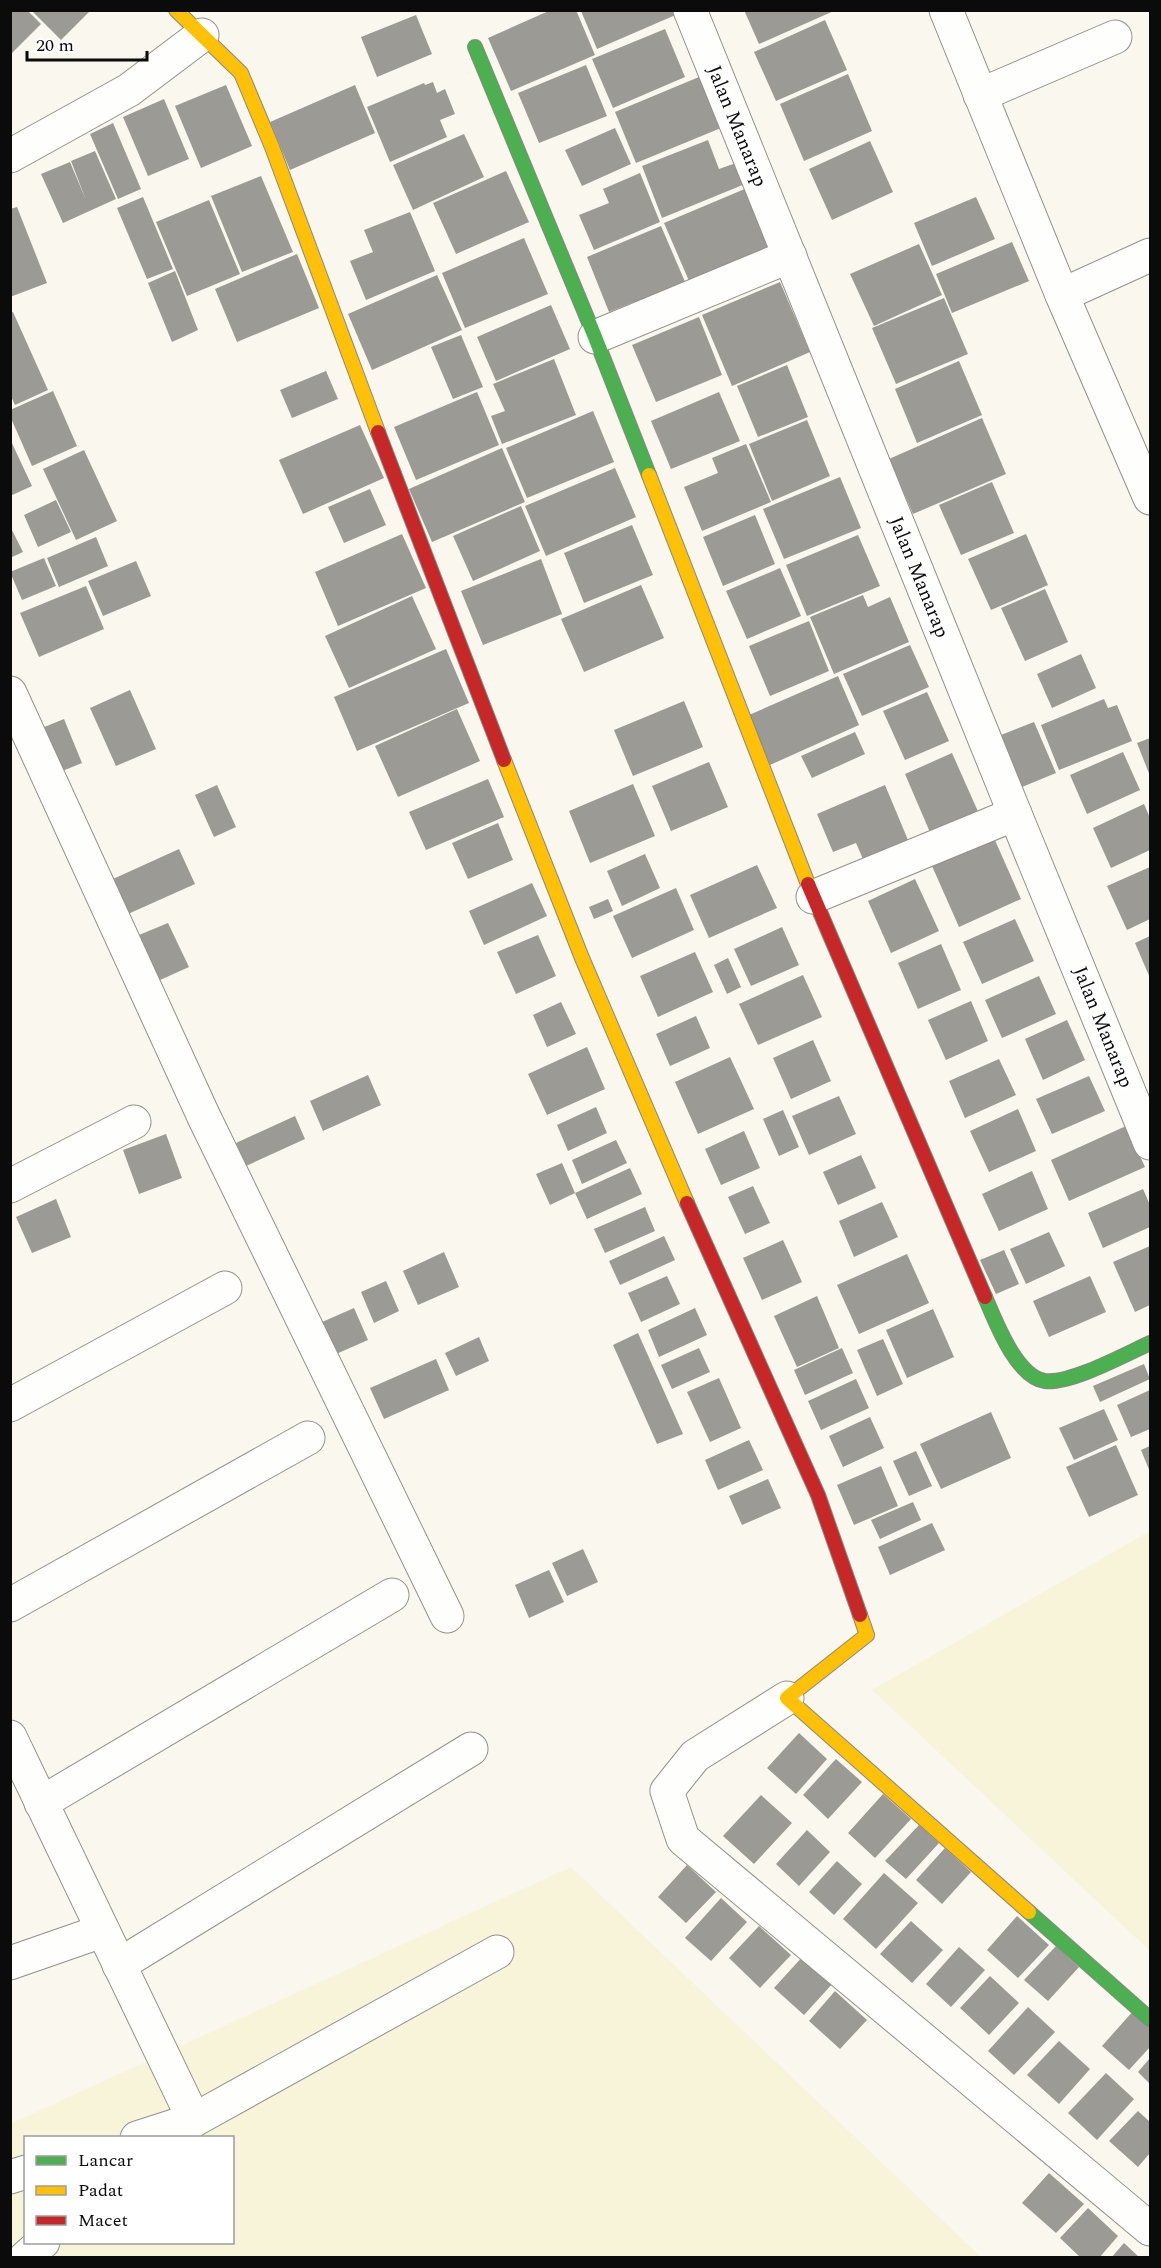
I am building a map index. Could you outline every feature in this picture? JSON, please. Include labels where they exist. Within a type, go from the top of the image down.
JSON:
[{"type":"street","points":[[176,10],[241,73],[276,158],[404,504],[582,958],[713,1262],[818,1495],[867,1635],[787,1698],[695,1756],[667,1791],[683,1839],[1150,2229]]},
{"type":"street","name":"Jalan Manarap","points":[[690,10],[1150,1143]]},
{"type":"street","points":[[946,10],[1062,295],[1149,488]]},
{"type":"street","points":[[10,156],[129,90],[202,35]]},
{"type":"street","points":[[980,95],[1115,37]]},
{"type":"street","points":[[475,48],[595,337],[813,897],[1003,1339],[1023,1366],[1044,1381],[1062,1380],[1150,1343]]},
{"type":"street","points":[[1062,295],[1150,255]]},
{"type":"street","points":[[595,337],[790,256]]},
{"type":"street","points":[[10,693],[204,1117],[447,1616]]},
{"type":"street","points":[[813,897],[1015,814]]},
{"type":"street","points":[[10,1185],[134,1122]]},
{"type":"street","points":[[10,1406],[225,1288]]},
{"type":"street","points":[[10,1605],[309,1438]]},
{"type":"street","points":[[26,1785],[392,1595]]},
{"type":"street","points":[[787,1698],[1150,2019]]},
{"type":"street","points":[[10,1737],[26,1785],[119,1965],[183,2129]]},
{"type":"street","points":[[119,1965],[471,1749]]},
{"type":"street","points":[[10,1963],[102,1931]]},
{"type":"street","points":[[147,2136],[183,2129],[497,1952]]},
{"type":"street","points":[[25,2258],[41,2244]]},
{"type":"shaded area","points":[[1150,1531],[1150,1951],[872,1690]]},
{"type":"shaded area","points":[[571,1867],[981,2257],[11,2257],[10,2124]]},
{"type":"building","points":[[10,10],[27,10],[41,24],[10,55]]},
{"type":"building","points":[[31,10],[91,10],[61,40]]},
{"type":"building","points":[[551,10],[576,10],[595,55],[511,91],[488,38]]},
{"type":"building","points":[[687,10],[597,49],[581,11]]},
{"type":"building","points":[[744,10],[836,10],[759,44]]},
{"type":"building","points":[[416,15],[432,54],[377,77],[361,37]]},
{"type":"building","points":[[825,20],[847,70],[776,101],[754,52]]},
{"type":"building","points":[[665,29],[685,77],[613,108],[592,59]]},
{"type":"building","points":[[586,65],[607,116],[539,143],[518,93]]},
{"type":"building","points":[[848,74],[872,131],[804,161],[780,104]]},
{"type":"building","points":[[699,77],[721,128],[636,163],[615,112]]},
{"type":"building","points":[[433,82],[437,93],[445,89],[455,114],[440,120],[447,137],[390,162],[367,107],[424,83],[425,85]]},
{"type":"building","points":[[226,85],[252,146],[201,168],[175,106]]},
{"type":"building","points":[[355,85],[375,133],[290,170],[270,122]]},
{"type":"building","points":[[164,99],[189,159],[148,176],[123,117]]},
{"type":"building","points":[[113,123],[141,189],[118,199],[90,134]]},
{"type":"building","points":[[615,128],[631,164],[582,186],[565,150]]},
{"type":"building","points":[[464,134],[484,177],[413,210],[393,165]]},
{"type":"building","points":[[708,140],[719,169],[736,163],[745,184],[662,218],[642,166]]},
{"type":"building","points":[[870,141],[893,192],[832,220],[809,169]]},
{"type":"building","points":[[95,151],[116,199],[63,223],[41,174],[70,162],[86,200],[71,161]]},
{"type":"building","points":[[506,171],[529,222],[456,254],[433,203]]},
{"type":"building","points":[[640,173],[660,222],[594,250],[579,215],[609,203],[603,189]]},
{"type":"building","points":[[261,176],[293,252],[242,272],[211,196]]},
{"type":"building","points":[[747,188],[772,245],[689,281],[664,223]]},
{"type":"building","points":[[143,197],[173,269],[147,279],[117,208]]},
{"type":"building","points":[[976,197],[995,239],[932,266],[914,223]]},
{"type":"building","points":[[209,200],[240,274],[187,296],[156,222]]},
{"type":"building","points":[[17,207],[47,283],[10,297],[10,209]]},
{"type":"building","points":[[410,212],[435,271],[366,300],[350,261],[373,252],[364,230]]},
{"type":"building","points":[[661,226],[689,291],[639,313],[634,302],[609,312],[587,257]]},
{"type":"building","points":[[524,238],[548,294],[465,328],[442,273]]},
{"type":"building","points":[[1012,242],[1029,281],[952,313],[936,274]]},
{"type":"building","points":[[919,244],[942,295],[874,326],[850,274]]},
{"type":"building","points":[[297,254],[319,308],[237,342],[215,289]]},
{"type":"building","points":[[175,271],[198,330],[172,342],[148,283]]},
{"type":"building","points":[[437,275],[462,330],[372,370],[348,314]]},
{"type":"building","points":[[780,282],[810,352],[732,386],[702,315]]},
{"type":"building","points":[[944,298],[968,354],[896,384],[872,328]]},
{"type":"building","points":[[551,305],[570,349],[496,381],[477,337]]},
{"type":"building","points":[[13,312],[48,390],[15,405],[10,394],[10,313]]},
{"type":"building","points":[[699,317],[722,375],[656,402],[632,345]]},
{"type":"building","points":[[461,335],[483,387],[453,399],[431,347]]},
{"type":"building","points":[[554,359],[576,415],[502,444],[491,416],[505,411],[493,384]]},
{"type":"building","points":[[959,361],[982,415],[917,443],[895,389]]},
{"type":"building","points":[[787,365],[808,417],[758,437],[737,386]]},
{"type":"building","points":[[326,371],[338,399],[292,418],[280,390]]},
{"type":"building","points":[[53,391],[77,446],[32,466],[10,416],[10,410]]},
{"type":"building","points":[[477,392],[499,445],[416,480],[394,427]]},
{"type":"building","points":[[719,392],[740,441],[671,469],[651,421]]},
{"type":"building","points":[[593,411],[614,462],[527,498],[506,448]]},
{"type":"building","points":[[982,418],[1006,474],[913,514],[889,459]]},
{"type":"building","points":[[807,420],[830,476],[772,501],[749,444]]},
{"type":"building","points":[[360,425],[384,478],[303,514],[279,460]]},
{"type":"building","points":[[10,439],[32,486],[10,496]]},
{"type":"building","points":[[746,444],[771,502],[702,531],[684,487],[718,473],[712,458]]},
{"type":"building","points":[[502,448],[525,502],[432,542],[409,489]]},
{"type":"building","points":[[84,450],[117,521],[76,540],[43,469]]},
{"type":"building","points":[[615,468],[636,517],[546,556],[525,506]]},
{"type":"building","points":[[840,477],[861,528],[784,559],[763,509]]},
{"type":"building","points":[[992,482],[1014,533],[961,555],[939,505]]},
{"type":"building","points":[[370,489],[386,525],[344,543],[328,507]]},
{"type":"building","points":[[56,500],[71,532],[38,547],[24,515]]},
{"type":"building","points":[[521,506],[540,551],[473,581],[453,536]]},
{"type":"building","points":[[755,515],[775,564],[723,586],[703,537]]},
{"type":"building","points":[[632,525],[653,575],[584,603],[564,553]]},
{"type":"building","points":[[10,526],[23,552],[10,558]]},
{"type":"building","points":[[402,534],[426,588],[338,626],[315,572]]},
{"type":"building","points":[[1026,534],[1048,585],[991,610],[968,559]]},
{"type":"building","points":[[858,535],[880,586],[807,616],[786,565]]},
{"type":"building","points":[[96,537],[108,566],[59,587],[47,558]]},
{"type":"building","points":[[44,558],[56,586],[22,600],[10,572]]},
{"type":"building","points":[[541,559],[562,614],[483,645],[461,591]]},
{"type":"building","points":[[136,561],[151,596],[103,616],[88,581]]},
{"type":"building","points":[[780,568],[801,616],[747,639],[726,591]]},
{"type":"building","points":[[641,585],[664,638],[584,672],[561,619]]},
{"type":"building","points":[[86,586],[104,629],[39,657],[20,613]]},
{"type":"building","points":[[1045,589],[1068,642],[1025,661],[1001,608]]},
{"type":"building","points":[[863,595],[868,607],[890,597],[909,642],[834,674],[810,617]]},
{"type":"building","points":[[412,596],[436,649],[349,688],[325,636]]},
{"type":"building","points":[[809,621],[829,671],[770,696],[749,646]]},
{"type":"building","points":[[910,645],[929,687],[862,716],[843,674]]},
{"type":"building","points":[[446,649],[469,703],[357,751],[334,697]]},
{"type":"building","points":[[1081,654],[1096,688],[1052,708],[1037,674]]},
{"type":"building","points":[[838,676],[859,725],[770,765],[749,715]]},
{"type":"building","points":[[130,690],[156,749],[116,766],[90,708]]},
{"type":"building","points":[[927,692],[949,741],[905,760],[883,711]]},
{"type":"building","points":[[1104,699],[1108,708],[1117,705],[1132,741],[1059,770],[1041,725]]},
{"type":"building","points":[[684,701],[703,747],[633,776],[614,730]]},
{"type":"building","points":[[457,709],[480,761],[398,797],[375,746]]},
{"type":"building","points":[[64,719],[82,763],[50,776],[32,732]]},
{"type":"building","points":[[1034,722],[1056,773],[1022,787],[1001,735]]},
{"type":"building","points":[[855,732],[865,754],[812,778],[801,756]]},
{"type":"building","points":[[1150,738],[1150,776],[1137,743]]},
{"type":"building","points":[[1123,752],[1140,790],[1087,814],[1070,775]]},
{"type":"building","points":[[952,753],[980,816],[932,837],[905,774]]},
{"type":"building","points":[[709,762],[728,807],[671,831],[652,786]]},
{"type":"building","points":[[488,779],[504,817],[426,850],[409,812]]},
{"type":"building","points":[[633,784],[655,836],[590,863],[569,811]]},
{"type":"building","points":[[217,785],[236,827],[214,837],[195,795]]},
{"type":"building","points":[[885,785],[908,840],[863,859],[856,843],[833,852],[817,814]]},
{"type":"building","points":[[1144,804],[1150,818],[1150,850],[1111,868],[1093,828]]},
{"type":"building","points":[[498,823],[513,860],[468,879],[452,843]]},
{"type":"building","points":[[994,838],[1021,899],[959,927],[932,866]]},
{"type":"building","points":[[179,849],[195,884],[128,914],[113,879]]},
{"type":"building","points":[[645,854],[660,888],[622,906],[607,871]]},
{"type":"building","points":[[757,865],[777,908],[709,938],[690,895]]},
{"type":"building","points":[[1150,867],[1150,919],[1127,930],[1107,886]]},
{"type":"building","points":[[915,879],[939,931],[891,953],[868,901]]},
{"type":"building","points":[[532,883],[547,916],[484,945],[469,911]]},
{"type":"building","points":[[676,888],[694,930],[632,958],[613,916]]},
{"type":"building","points":[[608,899],[613,911],[594,919],[589,907]]},
{"type":"building","points":[[1015,919],[1034,961],[982,984],[963,942]]},
{"type":"building","points":[[168,923],[189,967],[160,980],[139,935]]},
{"type":"building","points":[[782,927],[799,965],[751,986],[734,949]]},
{"type":"building","points":[[538,935],[556,976],[516,994],[497,952]]},
{"type":"building","points":[[1150,936],[1150,978],[1135,943]]},
{"type":"building","points":[[941,944],[961,990],[918,1009],[898,963]]},
{"type":"building","points":[[695,952],[713,992],[658,1017],[640,976]]},
{"type":"building","points":[[728,958],[741,987],[727,994],[714,965]]},
{"type":"building","points":[[803,975],[822,1017],[758,1045],[739,1004]]},
{"type":"building","points":[[1039,976],[1056,1014],[1002,1038],[985,1000]]},
{"type":"building","points":[[971,1001],[988,1041],[946,1060],[928,1020]]},
{"type":"building","points":[[561,1002],[576,1034],[547,1047],[533,1015]]},
{"type":"building","points":[[696,1016],[710,1048],[670,1066],[656,1034]]},
{"type":"building","points":[[1067,1020],[1085,1060],[1043,1080],[1025,1039]]},
{"type":"building","points":[[813,1040],[831,1081],[791,1099],[773,1058]]},
{"type":"building","points":[[587,1047],[605,1089],[547,1115],[528,1074]]},
{"type":"building","points":[[730,1057],[754,1109],[698,1134],[675,1082]]},
{"type":"building","points":[[999,1059],[1016,1095],[965,1118],[949,1081]]},
{"type":"building","points":[[368,1075],[381,1105],[323,1131],[310,1101]]},
{"type":"building","points":[[1089,1076],[1105,1111],[1052,1134],[1036,1099]]},
{"type":"building","points":[[839,1096],[856,1134],[809,1155],[792,1116]]},
{"type":"building","points":[[596,1107],[607,1133],[568,1151],[557,1125]]},
{"type":"building","points":[[1018,1109],[1036,1151],[989,1172],[970,1131]]},
{"type":"building","points":[[783,1110],[799,1147],[779,1156],[763,1119]]},
{"type":"building","points":[[295,1116],[305,1139],[246,1166],[236,1143]]},
{"type":"building","points":[[1126,1126],[1145,1167],[1069,1201],[1051,1160]]},
{"type":"building","points":[[744,1131],[760,1168],[721,1185],[705,1149]]},
{"type":"building","points":[[166,1134],[182,1178],[139,1194],[123,1150]]},
{"type":"building","points":[[616,1140],[627,1163],[582,1184],[572,1160]]},
{"type":"building","points":[[861,1155],[876,1188],[838,1205],[823,1172]]},
{"type":"building","points":[[562,1163],[575,1193],[550,1205],[536,1174]]},
{"type":"building","points":[[630,1168],[642,1194],[587,1219],[575,1193]]},
{"type":"building","points":[[1032,1171],[1048,1209],[999,1231],[982,1194]]},
{"type":"building","points":[[753,1186],[770,1223],[745,1234],[728,1197]]},
{"type":"building","points":[[1143,1189],[1150,1205],[1150,1227],[1103,1248],[1088,1213]]},
{"type":"building","points":[[56,1199],[71,1237],[32,1253],[16,1217]]},
{"type":"building","points":[[882,1202],[898,1237],[854,1257],[839,1221]]},
{"type":"building","points":[[645,1207],[655,1231],[605,1253],[594,1229]]},
{"type":"building","points":[[1049,1232],[1065,1266],[1026,1284],[1010,1249]]},
{"type":"building","points":[[664,1236],[675,1260],[620,1285],[609,1261]]},
{"type":"building","points":[[783,1240],[802,1282],[762,1300],[743,1258]]},
{"type":"building","points":[[1150,1246],[1150,1305],[1135,1312],[1113,1262]]},
{"type":"building","points":[[1004,1250],[1019,1284],[996,1294],[980,1260]]},
{"type":"building","points":[[444,1252],[459,1287],[418,1305],[403,1271]]},
{"type":"building","points":[[907,1254],[929,1303],[859,1334],[837,1285]]},
{"type":"building","points":[[667,1276],[680,1304],[641,1322],[628,1293]]},
{"type":"building","points":[[1090,1276],[1106,1312],[1049,1337],[1033,1301]]},
{"type":"building","points":[[386,1281],[399,1311],[374,1323],[361,1292]]},
{"type":"building","points":[[817,1296],[839,1348],[797,1367],[774,1316]]},
{"type":"building","points":[[354,1308],[368,1340],[327,1358],[313,1326]]},
{"type":"building","points":[[695,1308],[707,1335],[659,1357],[648,1330]]},
{"type":"building","points":[[933,1309],[954,1357],[907,1378],[886,1330]]},
{"type":"building","points":[[638,1333],[683,1434],[657,1444],[613,1345]]},
{"type":"building","points":[[479,1337],[489,1361],[456,1376],[445,1353]]},
{"type":"building","points":[[883,1339],[903,1384],[877,1396],[857,1350]]},
{"type":"building","points":[[699,1348],[710,1372],[672,1389],[661,1365]]},
{"type":"building","points":[[842,1348],[853,1373],[805,1395],[794,1370]]},
{"type":"building","points":[[436,1359],[449,1390],[384,1419],[370,1388]]},
{"type":"building","points":[[1144,1364],[1150,1379],[1100,1402],[1093,1386]]},
{"type":"building","points":[[719,1378],[741,1428],[710,1442],[687,1392]]},
{"type":"building","points":[[856,1379],[869,1408],[821,1430],[808,1401]]},
{"type":"building","points":[[1150,1390],[1150,1429],[1131,1437],[1117,1405]]},
{"type":"building","points":[[1104,1409],[1118,1440],[1074,1460],[1059,1428]]},
{"type":"building","points":[[991,1412],[1011,1458],[941,1489],[920,1444]]},
{"type":"building","points":[[870,1417],[884,1448],[843,1467],[829,1436]]},
{"type":"building","points":[[749,1440],[763,1470],[718,1490],[705,1460]]},
{"type":"building","points":[[1116,1445],[1138,1495],[1089,1517],[1066,1467]]},
{"type":"building","points":[[1150,1446],[1150,1472],[1141,1450]]},
{"type":"building","points":[[916,1451],[932,1486],[909,1496],[893,1461]]},
{"type":"building","points":[[881,1466],[898,1506],[854,1525],[837,1485]]},
{"type":"building","points":[[768,1479],[781,1508],[742,1525],[729,1496]]},
{"type":"building","points":[[913,1502],[921,1520],[880,1539],[871,1520]]},
{"type":"building","points":[[932,1523],[945,1550],[890,1575],[878,1547]]},
{"type":"building","points":[[583,1549],[598,1582],[567,1596],[552,1563]]},
{"type":"building","points":[[549,1570],[564,1602],[529,1618],[515,1585]]},
{"type":"building","points":[[799,1733],[827,1759],[796,1794],[767,1768]]},
{"type":"building","points":[[836,1759],[862,1782],[828,1819],[803,1795]]},
{"type":"building","points":[[883,1794],[911,1819],[875,1858],[848,1833]]},
{"type":"building","points":[[761,1795],[792,1823],[754,1864],[723,1836]]},
{"type":"building","points":[[919,1825],[939,1843],[906,1879],[885,1861]]},
{"type":"building","points":[[807,1830],[830,1852],[799,1886],[776,1864]]},
{"type":"building","points":[[945,1848],[971,1872],[942,1904],[916,1880]]},
{"type":"building","points":[[837,1861],[862,1884],[834,1915],[809,1892]]},
{"type":"building","points":[[687,1865],[716,1892],[686,1923],[658,1897]]},
{"type":"building","points":[[884,1873],[918,1903],[876,1949],[843,1919]]},
{"type":"building","points":[[721,1898],[747,1922],[711,1961],[685,1938]]},
{"type":"building","points":[[1017,1916],[1049,1945],[1018,1978],[987,1950]]},
{"type":"building","points":[[911,1921],[943,1950],[912,1983],[880,1954]]},
{"type":"building","points":[[759,1926],[791,1955],[760,1988],[729,1958]]},
{"type":"building","points":[[1056,1946],[1079,1967],[1048,2001],[1024,1980]]},
{"type":"building","points":[[959,1947],[985,1970],[951,2007],[926,1984]]},
{"type":"building","points":[[804,1955],[834,1982],[804,2015],[774,1988]]},
{"type":"building","points":[[990,1976],[1019,2003],[989,2035],[960,2008]]},
{"type":"building","points":[[835,1991],[867,2020],[840,2049],[809,2021]]},
{"type":"building","points":[[1028,2007],[1055,2032],[1014,2075],[988,2051]]},
{"type":"building","points":[[1135,2009],[1150,2023],[1150,2047],[1129,2070],[1102,2046]]},
{"type":"building","points":[[1059,2041],[1090,2069],[1059,2104],[1027,2075]]},
{"type":"building","points":[[1150,2058],[1150,2084],[1138,2072]]},
{"type":"building","points":[[1106,2073],[1134,2099],[1097,2140],[1068,2113]]},
{"type":"building","points":[[1138,2111],[1150,2122],[1150,2153],[1138,2167],[1109,2141]]},
{"type":"building","points":[[1049,2173],[1084,2204],[1056,2233],[1022,2203]]},
{"type":"building","points":[[1088,2208],[1118,2236],[1099,2258],[1081,2258],[1060,2238]]},
{"type":"building","points":[[1124,2243],[1140,2258],[1111,2258]]},
{"type":"traffic: fast","points":[[475,47],[595,337],[649,475]]},
{"type":"traffic: fast","points":[[985,1297],[1016,1359],[1035,1377],[1045,1381],[1056,1381],[1083,1373],[1150,1343]]},
{"type":"traffic: fast","points":[[1029,1912],[1150,2019]]},
{"type":"traffic: slow","points":[[176,10],[241,73],[272,147],[378,432]]},
{"type":"traffic: slow","points":[[649,475],[808,884]]},
{"type":"traffic: slow","points":[[504,760],[582,958],[687,1203]]},
{"type":"traffic: slow","points":[[860,1615],[867,1635],[787,1698],[1029,1912]]},
{"type":"traffic: jam","points":[[378,432],[504,760]]},
{"type":"traffic: jam","points":[[808,884],[985,1297]]},
{"type":"traffic: jam","points":[[687,1203],[818,1495],[860,1615]]}]
